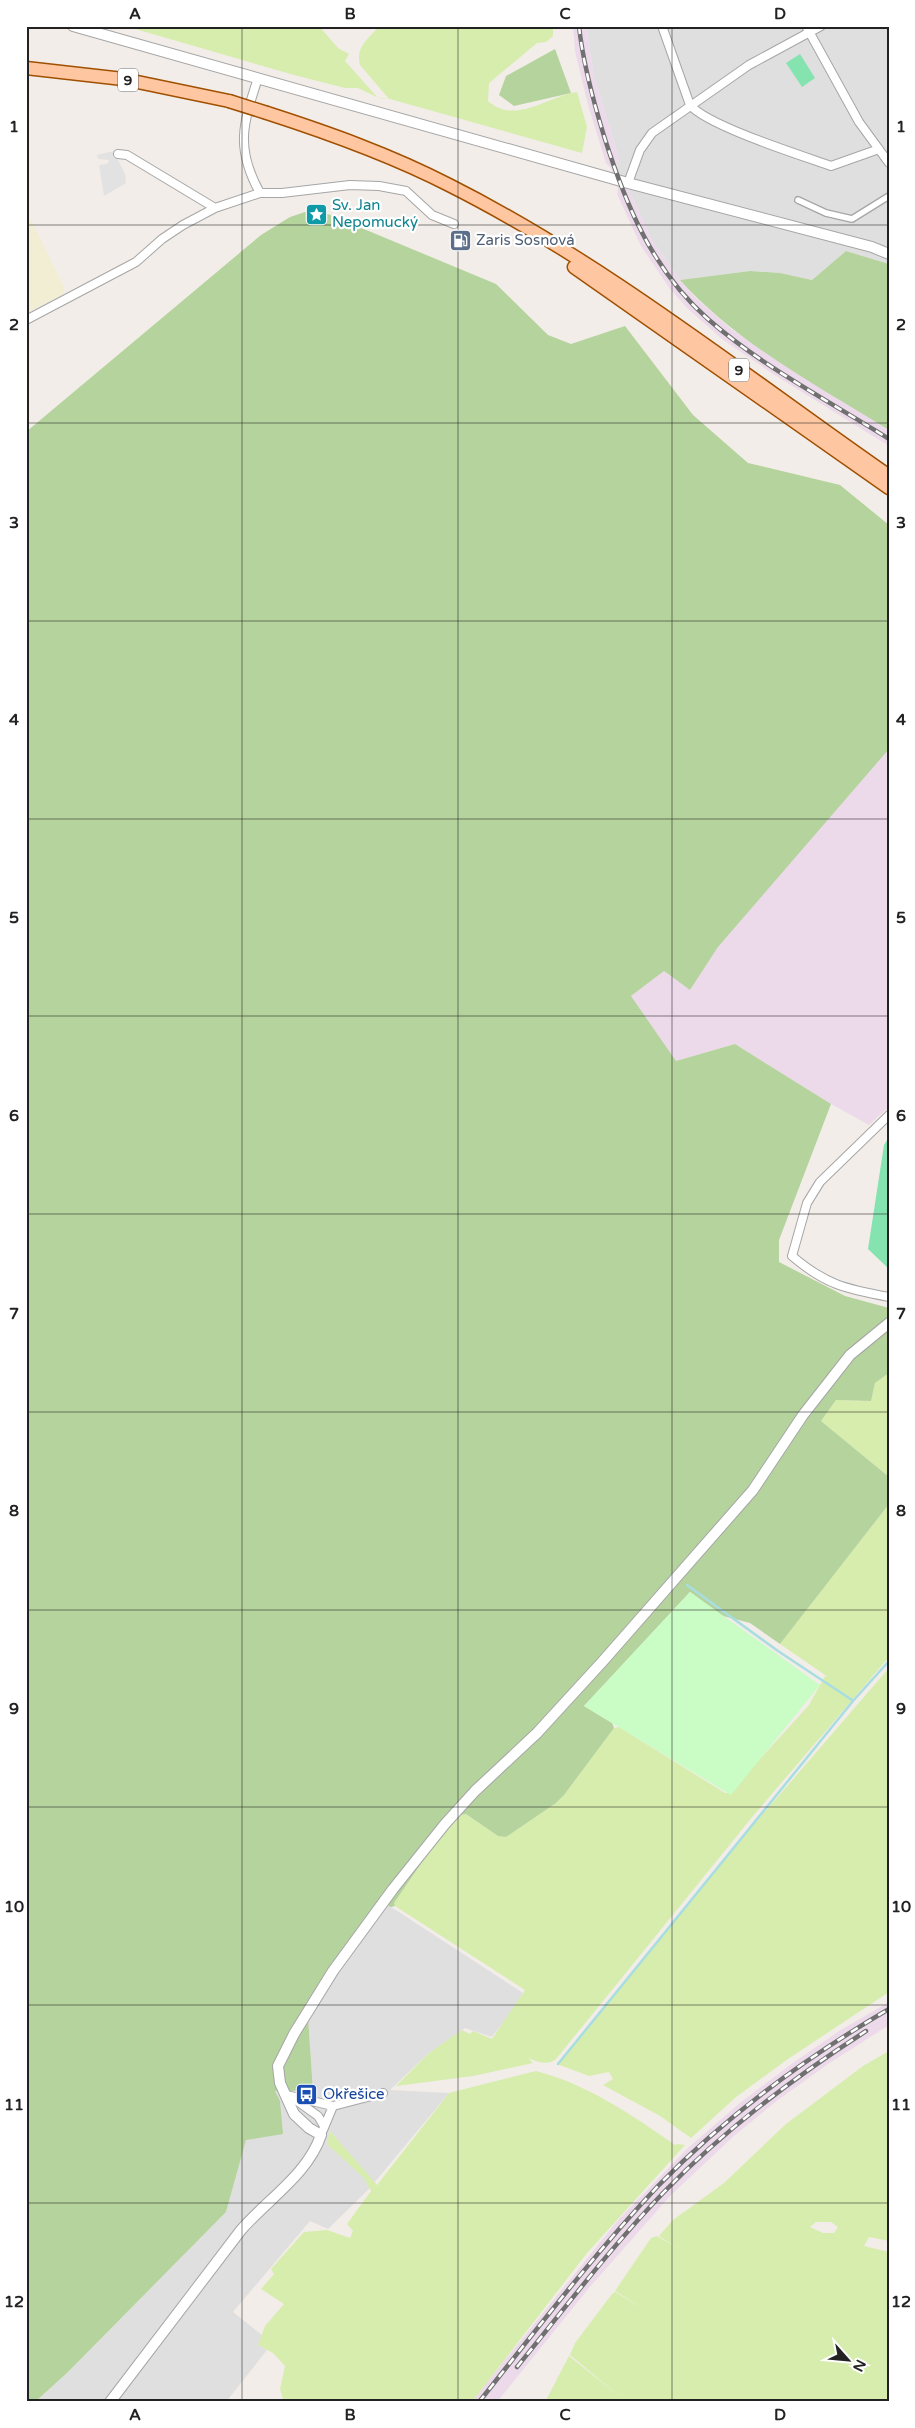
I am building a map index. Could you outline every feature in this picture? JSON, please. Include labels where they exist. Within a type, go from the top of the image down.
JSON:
[{"type":"main road","name":"9","points":[[26,68],[123,79],[228,102],[267,113],[359,145],[475,198],[565,251],[641,301],[889,476]]},
{"type":"main road","name":"9","points":[[403,164],[553,253],[889,488]]},
{"type":"main road","name":"9","points":[[787,416],[889,499]]},
{"type":"main road","name":"9","points":[[844,445],[889,472]]},
{"type":"street","points":[[73,26],[628,182],[872,247],[889,254]]},
{"type":"street","points":[[662,26],[690,105],[696,112],[730,128],[831,166],[879,149]]},
{"type":"street","points":[[628,182],[640,150],[652,133],[748,65],[807,29],[821,26]]},
{"type":"street","points":[[807,29],[859,122],[889,163]]},
{"type":"street","points":[[258,78],[244,120],[244,137],[245,154],[250,174],[260,193]]},
{"type":"street","points":[[118,154],[127,156],[215,208]]},
{"type":"street","points":[[26,320],[136,262],[162,239],[215,208],[260,193],[282,194],[350,186],[379,186],[406,191],[432,215],[454,224]]},
{"type":"street","points":[[798,200],[826,213],[852,219],[889,196]]},
{"type":"street","points":[[889,1115],[820,1182],[807,1203],[792,1256],[812,1274],[845,1289],[889,1297]]},
{"type":"street","points":[[323,2130],[309,2128],[294,2114],[278,2074],[278,2066],[294,2034],[333,1971],[393,1889],[463,1804],[537,1733],[747,1497],[803,1415],[850,1355],[889,1323]]},
{"type":"street","points":[[286,2095],[333,2106],[382,2093]]},
{"type":"street","points":[[286,2095],[318,2116],[323,2130]]},
{"type":"street","points":[[110,2402],[241,2230],[310,2160],[333,2106]]},
{"type":"shaded area","points":[[573,26],[586,26],[594,76],[619,159],[617,168],[625,188],[629,190],[652,240],[680,280],[697,299],[730,328],[781,363],[889,430],[889,446],[773,374],[722,339],[688,309],[670,289],[641,246],[617,194],[618,189],[611,168],[606,163],[588,105],[575,51]]},
{"type":"shaded area","points":[[586,26],[889,26],[889,264],[846,251],[812,280],[780,273],[750,271],[680,280],[652,240],[629,190],[625,188],[617,168],[619,159],[594,76]]},
{"type":"shaded area","points":[[118,150],[117,158],[125,174],[126,183],[104,196],[99,165],[107,164],[109,160],[98,159],[97,155]]},
{"type":"shaded area","points":[[26,210],[64,287],[64,294],[26,313]]},
{"type":"shaded area","points":[[888,748],[889,1107],[869,1125],[831,1104],[735,1044],[676,1061],[631,996],[664,971],[690,990],[718,947]]},
{"type":"shaded area","points":[[382,1901],[523,1993],[506,2019],[492,2037],[465,2028],[429,2053],[390,2090],[449,2093],[374,2183],[330,2131],[327,2144],[365,2178],[370,2188],[328,2229],[310,2221],[233,2312],[262,2335],[258,2345],[267,2350],[226,2402],[35,2402],[68,2372],[226,2212],[246,2139],[274,2091],[313,2091],[307,2002]]},
{"type":"shaded area","points":[[889,2002],[889,2025],[828,2064],[778,2100],[735,2135],[670,2196],[589,2288],[497,2402],[471,2402],[619,2219],[689,2147],[741,2102],[790,2065],[839,2031]]},
{"type":"green space","points":[[125,26],[319,26],[338,48],[349,54],[345,61],[377,97],[358,88],[345,88],[294,75]]},
{"type":"green space","points":[[380,26],[553,26],[553,36],[546,42],[537,43],[489,83],[488,101],[498,108],[520,110],[577,92],[587,127],[582,153],[390,99],[360,65],[359,59],[361,48]]},
{"type":"green space","points":[[555,49],[571,93],[514,106],[499,95],[506,76]]},
{"type":"green space","points":[[800,54],[815,78],[802,87],[786,63]]},
{"type":"green space","points":[[305,212],[323,212],[496,284],[548,335],[571,344],[625,326],[693,415],[748,463],[840,485],[889,525],[889,749],[718,947],[690,990],[664,971],[631,996],[676,1061],[735,1044],[831,1104],[779,1240],[779,1262],[845,1296],[889,1308],[889,1373],[875,1383],[871,1401],[836,1400],[821,1421],[889,1477],[889,1504],[780,1644],[750,1623],[723,1616],[690,1592],[584,1706],[612,1723],[614,1728],[556,1803],[506,1837],[498,1836],[466,1814],[460,1815],[431,1849],[394,1903],[395,1906],[391,1907],[381,1902],[307,2002],[313,2091],[275,2091],[280,2101],[283,2134],[246,2140],[226,2212],[68,2372],[35,2402],[26,2402],[26,432],[261,235],[290,217]]},
{"type":"green space","points":[[846,251],[889,264],[889,430],[806,380],[752,344],[703,303],[680,280],[750,271],[780,273],[812,280]]},
{"type":"green space","points":[[889,1137],[889,1269],[868,1249],[884,1145]]},
{"type":"green space","points":[[889,1373],[889,1477],[821,1421],[836,1400],[871,1401],[875,1383]]},
{"type":"green space","points":[[889,1504],[889,1657],[753,1816],[556,2059],[546,2063],[528,2058],[533,2063],[473,2076],[396,2086],[429,2053],[462,2030],[470,2034],[473,2031],[492,2039],[525,1990],[395,1906],[394,1903],[431,1849],[461,1815],[466,1814],[498,1836],[506,1837],[556,1803],[614,1728],[619,1727],[725,1793],[729,1793],[809,1705],[825,1676],[828,1677],[780,1644]]},
{"type":"green space","points":[[690,1592],[820,1685],[731,1795],[584,1706]]},
{"type":"green space","points":[[889,1668],[889,1992],[788,2059],[736,2097],[691,2138],[660,2116],[603,2085],[613,2079],[609,2072],[589,2076],[557,2064],[743,1837]]},
{"type":"green space","points":[[889,2051],[889,2241],[869,2237],[864,2246],[889,2252],[889,2402],[545,2402],[569,2356],[623,2399],[570,2355],[575,2343],[615,2292],[647,2311],[615,2291],[651,2238],[657,2236],[679,2249],[659,2236],[673,2220],[724,2183],[786,2124],[863,2066]],"holes":[[[816,2222],[831,2222],[838,2227],[834,2233],[823,2233],[810,2227]]]},
{"type":"green space","points":[[536,2071],[591,2092],[626,2112],[675,2145],[685,2145],[587,2253],[472,2402],[284,2402],[280,2389],[285,2366],[273,2353],[258,2345],[265,2326],[284,2304],[261,2289],[274,2274],[271,2269],[304,2232],[327,2230],[350,2238],[353,2231],[347,2224],[371,2191],[364,2178],[327,2144],[330,2131],[377,2185],[449,2093]]},
{"type":"waterway","points":[[687,1585],[778,1651],[852,1700]]},
{"type":"waterway","points":[[558,2064],[853,1701],[889,1661]]},
{"type":"railway","points":[[579,26],[592,95],[622,187],[644,236],[672,280],[689,301],[709,320],[751,353],[889,439]]},
{"type":"railway","points":[[479,2402],[611,2238],[684,2160],[767,2090],[827,2047],[889,2009]]},
{"type":"railway","points":[[517,2367],[625,2234],[687,2169],[760,2106],[812,2067],[866,2031]]},
{"type":"place","name":"Sv. Jan Nepomucký","points":[[316,214]]},
{"type":"place","name":"Zaris Sosnová","points":[[460,240]]},
{"type":"place","name":"Okřešice","points":[[307,2094]]}]
